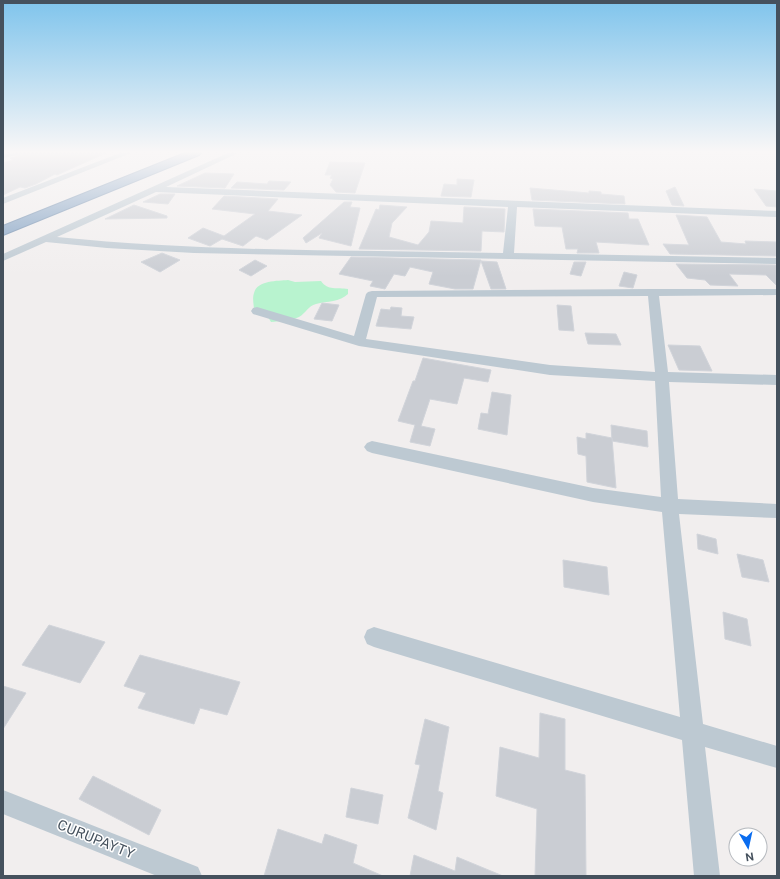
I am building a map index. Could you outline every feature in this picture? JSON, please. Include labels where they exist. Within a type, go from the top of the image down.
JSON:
[{"type":"highway","points":[[3,224],[79,194]]},
{"type":"highway","points":[[3,231],[94,194]]},
{"type":"street","points":[[3,201],[21,194]]},
{"type":"street","points":[[3,258],[143,194]]},
{"type":"street","points":[[274,194],[777,214]]},
{"type":"street","points":[[508,257],[513,204]]},
{"type":"street","points":[[46,239],[194,250],[777,261]]},
{"type":"street","points":[[653,292],[662,377],[670,506],[707,876]]},
{"type":"street","points":[[360,342],[372,294],[777,292]]},
{"type":"street","points":[[257,311],[360,342],[550,370],[662,377],[777,380]]},
{"type":"street","points":[[372,447],[593,495],[670,506],[777,511]]},
{"type":"street","points":[[374,636],[777,757]]},
{"type":"street","name":"CURUPAYTY","points":[[3,802],[189,876]]},
{"type":"green space","points":[[288,280],[295,282],[321,281],[327,286],[333,288],[348,289],[348,294],[341,299],[313,305],[299,317],[289,320],[271,322],[268,317],[254,310],[253,295],[259,286],[263,283]]},
{"type":"building","points":[[160,194],[175,194],[168,204],[143,202]]},
{"type":"building","points":[[441,194],[472,194],[471,197],[441,196]]},
{"type":"building","points":[[531,194],[601,194],[624,196],[625,204],[532,200]]},
{"type":"building","points":[[667,194],[678,194],[684,206],[672,205]]},
{"type":"building","points":[[758,194],[777,194],[777,207],[766,206]]},
{"type":"building","points":[[224,196],[278,199],[268,211],[302,215],[267,240],[256,236],[243,246],[222,239],[210,246],[188,238],[203,228],[224,236],[255,214],[212,209]]},
{"type":"building","points":[[344,202],[352,202],[350,207],[360,208],[351,246],[319,238],[322,233],[306,243],[303,238]]},
{"type":"building","points":[[134,205],[167,216],[167,218],[105,219]]},
{"type":"building","points":[[380,205],[407,207],[392,223],[389,237],[418,245],[429,232],[431,221],[463,223],[464,207],[505,209],[504,232],[482,231],[481,251],[359,249],[376,209],[379,210]]},
{"type":"building","points":[[533,209],[628,213],[629,219],[638,219],[649,245],[596,242],[599,253],[577,253],[578,249],[566,249],[562,227],[535,226]]},
{"type":"building","points":[[676,215],[707,217],[721,242],[746,244],[745,241],[777,242],[777,256],[670,254],[663,244],[689,245]]},
{"type":"building","points":[[162,253],[180,260],[160,272],[141,262]]},
{"type":"building","points":[[351,257],[481,260],[473,289],[455,289],[429,284],[433,272],[410,267],[405,276],[394,274],[385,289],[370,286],[373,281],[339,274]]},
{"type":"building","points":[[255,260],[267,266],[251,276],[239,270]]},
{"type":"building","points":[[481,261],[497,262],[506,289],[491,289]]},
{"type":"building","points":[[574,262],[586,262],[581,276],[570,274]]},
{"type":"building","points":[[676,264],[777,265],[777,286],[766,275],[729,274],[738,286],[710,285],[705,280],[687,278]]},
{"type":"building","points":[[624,272],[637,275],[633,288],[619,286]]},
{"type":"building","points":[[322,303],[339,305],[332,321],[314,319]]},
{"type":"building","points":[[557,305],[571,306],[574,331],[559,330]]},
{"type":"building","points":[[391,307],[402,308],[401,316],[414,317],[411,329],[376,326],[381,309],[390,310]]},
{"type":"building","points":[[585,333],[616,334],[621,345],[588,344]]},
{"type":"building","points":[[668,345],[700,346],[712,371],[679,370]]},
{"type":"building","points":[[423,358],[491,370],[488,382],[464,378],[457,404],[430,399],[421,426],[435,429],[430,446],[410,442],[415,425],[398,421]]},
{"type":"building","points":[[492,392],[511,395],[507,435],[478,429],[481,413],[488,414]]},
{"type":"building","points":[[611,425],[647,431],[648,447],[612,441]]},
{"type":"building","points":[[586,433],[612,438],[616,488],[587,482],[586,456],[578,454],[577,437],[586,439]]},
{"type":"building","points":[[697,534],[716,539],[718,554],[698,549]]},
{"type":"building","points":[[737,554],[763,560],[769,582],[742,577]]},
{"type":"building","points":[[563,560],[607,567],[609,595],[564,587]]},
{"type":"building","points":[[723,612],[747,619],[751,646],[725,639]]},
{"type":"building","points":[[49,625],[105,642],[80,683],[22,665]]},
{"type":"building","points":[[140,655],[240,682],[227,715],[200,708],[194,724],[138,708],[146,693],[124,686]]},
{"type":"building","points":[[3,686],[26,693],[3,729]]},
{"type":"building","points":[[540,713],[565,719],[565,770],[585,775],[586,876],[535,876],[537,809],[496,796],[500,747],[539,758]]},
{"type":"building","points":[[425,719],[449,727],[438,791],[443,793],[436,830],[408,818],[420,765],[415,764]]},
{"type":"building","points":[[93,776],[161,810],[149,835],[79,799]]},
{"type":"building","points":[[351,788],[383,795],[378,824],[346,817]]},
{"type":"building","points":[[278,829],[322,844],[325,834],[357,845],[353,863],[383,876],[264,876]]},
{"type":"building","points":[[414,855],[455,871],[457,857],[503,876],[410,876]]}]
